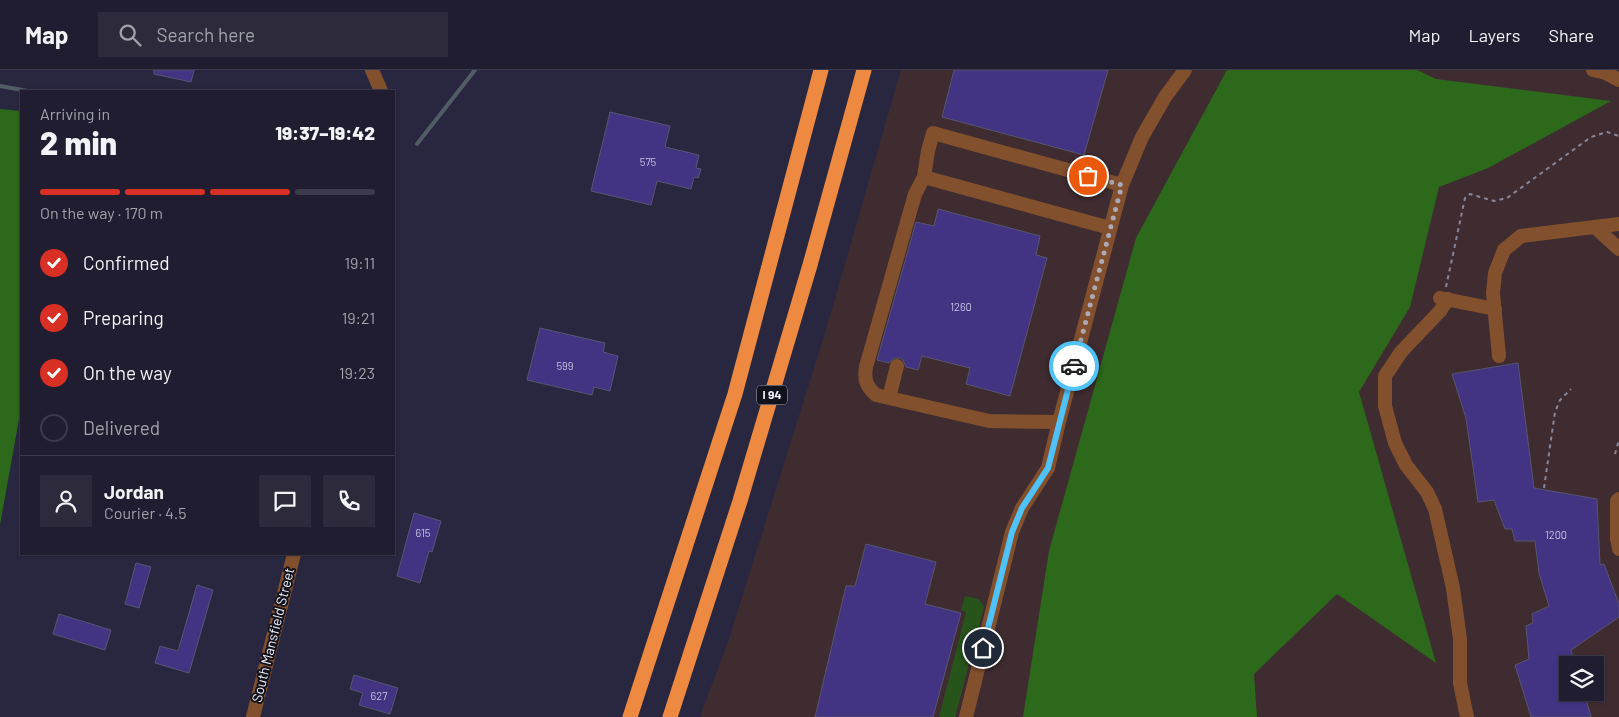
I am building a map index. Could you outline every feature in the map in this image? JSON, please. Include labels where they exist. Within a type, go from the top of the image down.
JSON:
[{"type":"highway","name":"I 94","points":[[630,717],[735,394],[821,70]]},
{"type":"highway","name":"I 94","points":[[670,717],[743,492],[810,265],[864,70]]},
{"type":"street","points":[[372,70],[381,90]]},
{"type":"street","points":[[966,717],[1012,532],[1022,508],[1048,468],[1058,422],[1122,185],[1142,137],[1165,97],[1185,70]]},
{"type":"street","points":[[1593,70],[1606,72],[1619,80]]},
{"type":"street","points":[[1058,422],[989,421],[876,395],[868,387],[864,379],[866,367],[915,194],[924,177],[928,151],[934,133],[1122,185]]},
{"type":"street","points":[[924,177],[1110,228]]},
{"type":"street","points":[[1499,356],[1493,293],[1495,273],[1504,250],[1521,236],[1619,224]]},
{"type":"street","points":[[1595,227],[1619,249]]},
{"type":"street","points":[[1467,717],[1460,683],[1460,638],[1453,588],[1434,509],[1427,492],[1406,465],[1395,443],[1385,406],[1385,376],[1401,352],[1440,311],[1444,298],[1495,309]]},
{"type":"street","points":[[889,398],[897,366]]},
{"type":"street","points":[[1619,499],[1617,501],[1617,539],[1619,548]]},
{"type":"street","name":"South Mansfield Street","points":[[253,717],[294,555]]},
{"type":"path","points":[[1444,298],[1465,198],[1470,194],[1494,201],[1507,198],[1591,136],[1607,132],[1619,136]]},
{"type":"path","points":[[1544,488],[1555,412],[1560,400],[1571,389]]},
{"type":"path","points":[[1615,454],[1619,440]]},
{"type":"shaded area","points":[[901,70],[1619,70],[1619,717],[700,717],[729,639],[825,333]]},
{"type":"green space","points":[[1227,70],[1417,70],[1436,79],[1611,101],[1488,168],[1439,187],[1410,307],[1359,392],[1436,663],[1337,594],[1254,674],[1257,717],[1023,717],[1049,551],[1136,238]]},
{"type":"green space","points":[[0,109],[20,111],[20,414],[0,525]]},
{"type":"green space","points":[[965,596],[979,599],[984,607],[955,717],[939,717],[966,612],[961,610]]},
{"type":"building","points":[[154,70],[194,70],[191,82],[154,74]]},
{"type":"building","points":[[954,70],[1108,70],[1084,155],[942,117]]},
{"type":"building","points":[[610,112],[670,126],[665,147],[699,155],[696,168],[701,169],[698,178],[694,177],[691,189],[657,181],[651,205],[591,191]]},
{"type":"building","points":[[938,209],[1040,236],[1036,255],[1047,258],[1010,396],[966,384],[970,368],[922,356],[918,370],[906,367],[900,358],[894,358],[889,363],[877,360],[916,222],[934,226]]},
{"type":"building","points":[[540,328],[605,343],[603,352],[618,356],[610,391],[594,387],[592,395],[527,380]]},
{"type":"building","points":[[1518,363],[1534,488],[1597,499],[1600,565],[1604,564],[1619,604],[1619,617],[1571,650],[1573,656],[1559,656],[1559,701],[1587,701],[1591,717],[1531,717],[1515,665],[1529,659],[1526,626],[1533,623],[1532,614],[1549,606],[1539,573],[1535,541],[1515,541],[1512,529],[1505,529],[1494,500],[1478,502],[1466,418],[1452,374]]},
{"type":"building","points":[[414,513],[441,521],[432,552],[429,551],[420,583],[397,576]]},
{"type":"building","points":[[866,544],[936,562],[925,604],[961,613],[933,717],[815,717],[846,586],[855,586]]},
{"type":"building","points":[[136,563],[151,567],[139,608],[125,604]]},
{"type":"building","points":[[197,585],[213,590],[189,673],[155,663],[160,646],[178,651]]},
{"type":"building","points":[[59,614],[111,630],[105,650],[53,634]]},
{"type":"building","points":[[354,675],[398,688],[390,714],[359,705],[363,693],[350,689]]},
{"type":"waterway","points":[[417,144],[475,70]]},
{"type":"waterway","points":[[0,86],[22,90]]},
{"type":"way so far","points":[[1074,366],[1122,185],[1088,176]]},
{"type":"route","points":[[983,648],[1012,532],[1022,508],[1048,468],[1058,422],[1074,366]]}]
